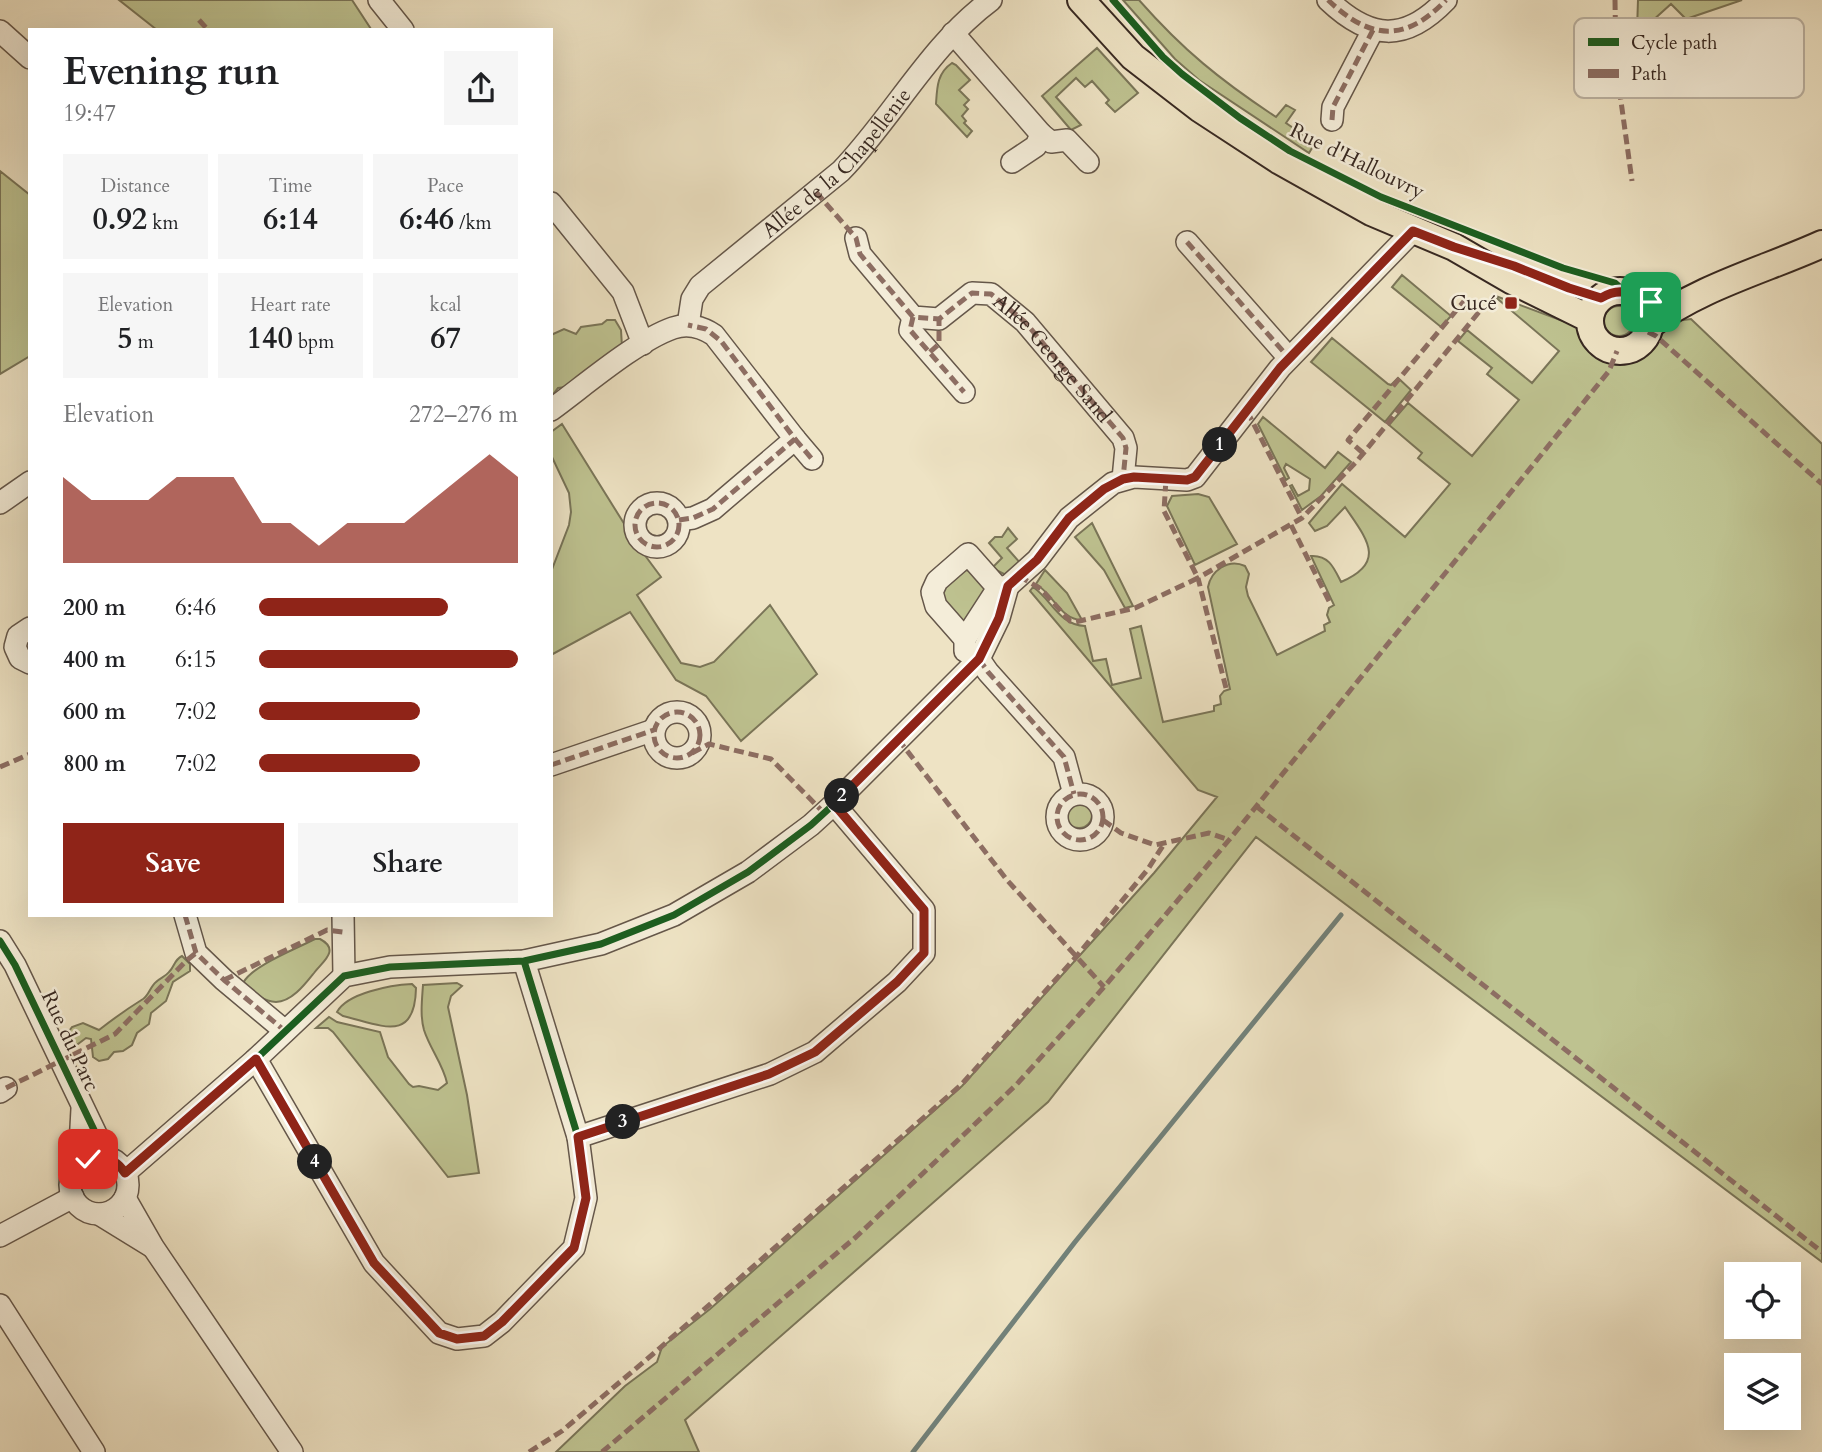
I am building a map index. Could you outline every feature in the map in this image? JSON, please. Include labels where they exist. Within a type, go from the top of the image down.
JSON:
[{"type":"main road","name":"Rue d'Hallouvry","points":[[1081,0],[1133,57],[1199,108],[1280,161],[1371,212],[1454,247],[1511,280],[1596,309]]},
{"type":"main road","name":"Rue d'Hallouvry","points":[[1098,0],[1161,77]]},
{"type":"main road","points":[[1647,314],[1822,244]]},
{"type":"main road","points":[[1623,291],[1632,293],[1647,314],[1648,332],[1632,349],[1609,349],[1593,334],[1596,309],[1607,294],[1623,291]]},
{"type":"street","points":[[379,0],[401,28]]},
{"type":"street","name":"Allée de la Chapellenie","points":[[688,326],[692,299],[700,286],[841,171],[858,153],[928,61],[953,33],[991,0]]},
{"type":"street","points":[[1328,0],[1345,16],[1373,30],[1403,31],[1420,23],[1446,0]]},
{"type":"street","points":[[1332,120],[1333,107],[1373,30]]},
{"type":"street","points":[[0,31],[28,56]]},
{"type":"street","points":[[953,33],[1041,134],[1051,142],[1067,140],[1088,162]]},
{"type":"street","points":[[1012,162],[1036,146],[1041,134]]},
{"type":"street","points":[[553,205],[624,292],[643,344]]},
{"type":"street","points":[[965,639],[1003,587],[1037,560],[1069,518],[1104,489],[1123,479],[1134,477],[1187,480],[1195,477],[1289,358],[1413,231]]},
{"type":"street","points":[[856,238],[860,254],[914,317],[939,319],[939,344],[930,352]]},
{"type":"street","points":[[1186,242],[1289,358]]},
{"type":"street","name":"Allée George Sand","points":[[939,319],[972,293],[991,294],[1024,322],[1123,438],[1126,447],[1123,479]]},
{"type":"street","points":[[914,317],[910,330],[964,392]]},
{"type":"street","points":[[553,409],[643,344],[673,328],[688,326],[706,329],[721,341],[812,459]]},
{"type":"street","points":[[678,520],[693,518],[713,509],[795,439]]},
{"type":"street","points":[[0,503],[28,483]]},
{"type":"street","points":[[972,665],[965,639],[936,606],[932,592],[937,581],[968,554],[1003,587]]},
{"type":"street","points":[[125,1173],[256,1059],[344,976],[390,967],[524,961],[601,944],[674,915],[748,872],[811,825],[834,804],[972,665],[999,618],[1003,587]]},
{"type":"street","points":[[15,634],[17,653],[28,662]]},
{"type":"street","points":[[972,665],[988,672],[1064,757],[1074,794]]},
{"type":"street","points":[[553,764],[654,730]]},
{"type":"street","points":[[578,1137],[769,1074],[815,1052],[897,982],[924,953],[924,910],[834,804]]},
{"type":"street","points":[[186,917],[197,953],[224,980],[285,1031]]},
{"type":"street","points":[[343,917],[344,976]]},
{"type":"street","name":"Rue du Parc","points":[[0,941],[15,965],[107,1157]]},
{"type":"street","points":[[256,1059],[374,1263],[439,1333],[457,1339],[484,1336],[502,1322],[574,1248],[586,1198],[578,1137],[524,961]]},
{"type":"street","name":"Rue du Parc","points":[[79,1164],[82,1109]]},
{"type":"street","points":[[99,1214],[114,1210],[125,1198],[127,1190],[125,1173],[121,1166],[107,1157],[97,1156],[79,1164],[71,1179],[72,1196],[83,1209],[99,1214],[153,1247]]},
{"type":"street","points":[[0,1236],[72,1196]]},
{"type":"street","points":[[125,1198],[153,1247],[292,1452]]},
{"type":"street","points":[[0,1305],[94,1452]]},
{"type":"green space","points":[[119,0],[352,0],[370,28],[154,28]]},
{"type":"green space","points":[[1123,0],[1139,0],[1203,63],[1276,117],[1286,105],[1295,110],[1286,123],[1315,143],[1309,153],[1199,80],[1175,59]]},
{"type":"green space","points":[[1638,0],[1742,0],[1689,18],[1685,18],[1671,4],[1656,18],[1637,18]]},
{"type":"green space","points":[[1097,48],[1138,93],[1115,112],[1106,103],[1109,100],[1092,81],[1085,87],[1076,78],[1056,97],[1081,125],[1071,130],[1042,96]]},
{"type":"green space","points":[[952,63],[970,80],[959,90],[969,100],[964,105],[968,109],[962,116],[966,121],[964,123],[972,131],[967,137],[936,104],[941,76]]},
{"type":"green space","points":[[0,171],[28,193],[28,357],[0,374]]},
{"type":"green space","points":[[1402,275],[1451,316],[1441,327],[1392,287]]},
{"type":"green space","points":[[1493,295],[1579,327],[1594,354],[1613,364],[1645,343],[1650,335],[1668,322],[1691,319],[1822,444],[1822,1262],[1256,837],[1048,1102],[685,1420],[699,1452],[556,1452],[625,1386],[657,1362],[662,1347],[710,1309],[962,1086],[1154,873],[1217,797],[1198,790],[1030,591],[1033,587],[1062,617],[1076,625],[1085,626],[1093,661],[1106,659],[1112,685],[1141,678],[1130,629],[1141,626],[1163,722],[1214,711],[1214,706],[1221,704],[1220,696],[1230,689],[1208,587],[1217,571],[1232,564],[1245,566],[1249,574],[1246,587],[1248,596],[1277,655],[1325,631],[1324,625],[1330,622],[1327,615],[1329,608],[1334,605],[1311,556],[1327,560],[1341,582],[1356,574],[1368,558],[1365,539],[1345,507],[1327,526],[1315,531],[1309,523],[1342,484],[1405,537],[1450,484],[1418,458],[1422,453],[1389,425],[1408,403],[1472,456],[1519,400],[1487,374],[1492,368],[1458,341],[1467,330],[1532,383],[1559,351]]},
{"type":"green space","points":[[1619,306],[1630,310],[1634,321],[1630,332],[1619,336],[1608,332],[1604,321],[1608,310]]},
{"type":"green space","points":[[607,320],[615,320],[621,330],[622,347],[602,358],[598,364],[566,387],[558,388],[553,394],[553,334],[564,329],[576,334],[581,327],[602,324]]},
{"type":"green space","points":[[1332,338],[1388,384],[1391,385],[1398,378],[1411,390],[1385,422],[1311,362]]},
{"type":"green space","points":[[1263,417],[1325,468],[1338,452],[1351,462],[1321,496],[1302,510],[1290,486],[1292,485],[1298,496],[1309,490],[1310,479],[1286,464],[1284,468],[1289,478],[1286,480],[1258,424]]},
{"type":"green space","points":[[562,424],[638,546],[661,577],[637,595],[681,663],[700,667],[714,662],[770,605],[817,674],[741,741],[706,696],[676,680],[630,612],[553,654],[553,567],[569,525],[571,512],[569,493],[553,459],[553,431]]},
{"type":"green space","points":[[1198,494],[1209,497],[1237,544],[1195,565],[1167,506],[1172,496]]},
{"type":"green space","points":[[1092,523],[1133,606],[1125,608],[1104,570],[1075,537]]},
{"type":"green space","points":[[1008,528],[1017,539],[1007,548],[1022,565],[1006,575],[992,568],[1002,558],[989,543],[995,537],[1002,537]]},
{"type":"green space","points":[[967,570],[989,591],[967,626],[945,602],[941,591],[962,571]]},
{"type":"green space","points":[[1045,570],[1067,593],[1082,620],[1068,616],[1036,584]]},
{"type":"green space","points":[[1079,802],[1088,806],[1092,815],[1088,824],[1079,828],[1070,824],[1066,815],[1070,806]]},
{"type":"green space","points":[[315,939],[326,943],[329,947],[328,956],[303,987],[288,999],[276,1002],[267,1000],[243,983],[265,964]]},
{"type":"green space","points":[[182,956],[190,964],[190,971],[173,982],[166,1001],[151,1013],[149,1024],[137,1033],[132,1045],[123,1051],[114,1052],[108,1059],[99,1061],[93,1057],[91,1039],[86,1038],[74,1047],[67,1034],[72,1027],[83,1023],[99,1030],[145,997]]},
{"type":"green space","points":[[457,983],[462,986],[451,996],[448,1007],[467,1095],[479,1173],[448,1177],[333,1032],[328,1028],[316,1028],[329,1017],[337,1022],[380,1032],[388,1057],[409,1084],[413,1087],[438,1090],[447,1083],[424,1030],[423,985]]},
{"type":"green space","points":[[412,984],[416,988],[414,1006],[410,1017],[402,1024],[383,1026],[337,1012],[342,1005],[360,995],[382,988]]},
{"type":"waterway","points":[[913,1452],[1075,1242],[1341,915]]},
{"type":"marked path","points":[[1328,0],[1358,23],[1387,31],[1416,24],[1446,0]]},
{"type":"marked path","points":[[1615,0],[1615,18]]},
{"type":"marked path","points":[[199,20],[206,28]]},
{"type":"marked path","points":[[1332,120],[1333,107],[1373,30]]},
{"type":"marked path","points":[[1621,98],[1632,181]]},
{"type":"marked path","points":[[816,192],[856,238],[860,254],[913,317],[939,319],[972,293],[991,294],[1025,322],[1123,438],[1126,448],[1123,479]]},
{"type":"marked path","points":[[1187,242],[1289,358]]},
{"type":"marked path","points":[[1363,453],[1348,440],[1465,300]]},
{"type":"marked path","points":[[1226,688],[1198,578],[1302,518],[1357,461],[1479,312]]},
{"type":"marked path","points":[[913,317],[910,330],[964,392]]},
{"type":"marked path","points":[[930,352],[939,344],[939,319]]},
{"type":"marked path","points":[[679,520],[693,518],[713,509],[795,439],[721,341],[706,329],[688,325]]},
{"type":"marked path","points":[[1648,332],[1656,336],[1822,484]]},
{"type":"marked path","points":[[602,1452],[856,1237],[1017,1084],[1229,840],[1609,371],[1617,351]]},
{"type":"marked path","points":[[1247,411],[1302,518]]},
{"type":"marked path","points":[[795,439],[812,459]]},
{"type":"marked path","points":[[1019,576],[1041,589],[1070,621],[1075,622],[1135,608],[1198,578],[1164,511],[1166,479]]},
{"type":"marked path","points":[[657,503],[666,504],[673,509],[678,516],[679,525],[678,534],[673,541],[666,546],[657,547],[648,546],[641,541],[636,534],[635,525],[636,516],[641,509],[648,504],[657,503]]},
{"type":"marked path","points":[[1291,525],[1330,603]]},
{"type":"marked path","points":[[979,659],[1064,757],[1074,794]]},
{"type":"marked path","points":[[677,712],[694,718],[700,735],[694,752],[677,758],[660,752],[654,735],[660,718],[677,712]]},
{"type":"marked path","points":[[553,764],[654,730]]},
{"type":"marked path","points":[[898,739],[1007,880],[1104,987]]},
{"type":"marked path","points":[[692,753],[709,744],[771,759],[824,813]]},
{"type":"marked path","points":[[0,767],[28,755]]},
{"type":"marked path","points":[[1080,794],[1096,801],[1103,817],[1096,833],[1080,840],[1064,833],[1057,817],[1064,801],[1080,794]]},
{"type":"marked path","points":[[578,1137],[770,1074],[815,1052],[897,982],[924,953],[924,910],[834,804]]},
{"type":"marked path","points":[[1256,806],[1822,1252]]},
{"type":"marked path","points":[[1103,820],[1121,833],[1155,845],[1209,833],[1229,840]]},
{"type":"marked path","points":[[529,1452],[562,1431],[653,1354],[961,1085],[1076,957],[1148,869],[1164,844]]},
{"type":"marked path","points":[[186,917],[196,953],[285,1031]]},
{"type":"marked path","points":[[224,980],[327,930],[343,932]]},
{"type":"marked path","points":[[6,1088],[115,1034],[196,953]]},
{"type":"cycle path","points":[[1113,0],[1163,57],[1182,74],[1240,118],[1290,151],[1381,197],[1563,268],[1615,283],[1624,291]]},
{"type":"cycle path","points":[[125,1173],[256,1059],[344,976],[390,967],[524,961],[601,944],[674,915],[748,872],[811,825],[834,804],[965,671]]},
{"type":"cycle path","points":[[0,941],[15,965],[107,1157]]},
{"type":"cycle path","points":[[256,1059],[374,1263],[439,1333],[457,1339],[484,1336],[502,1322],[574,1248],[586,1198],[578,1137],[524,961]]},
{"type":"place","name":"Cucé","points":[[1511,303]]},
{"type":"route","points":[[88,1159],[107,1157],[121,1166],[125,1173],[256,1059],[374,1263],[439,1333],[457,1339],[484,1336],[502,1322],[574,1248],[586,1198],[578,1137],[769,1074],[815,1052],[897,982],[924,953],[924,910],[834,804],[979,659],[999,618],[1008,586],[1037,560],[1069,518],[1104,489],[1123,479],[1134,477],[1187,480],[1195,477],[1280,368],[1413,231],[1601,298],[1623,291],[1632,293],[1644,303],[1651,302]]}]
